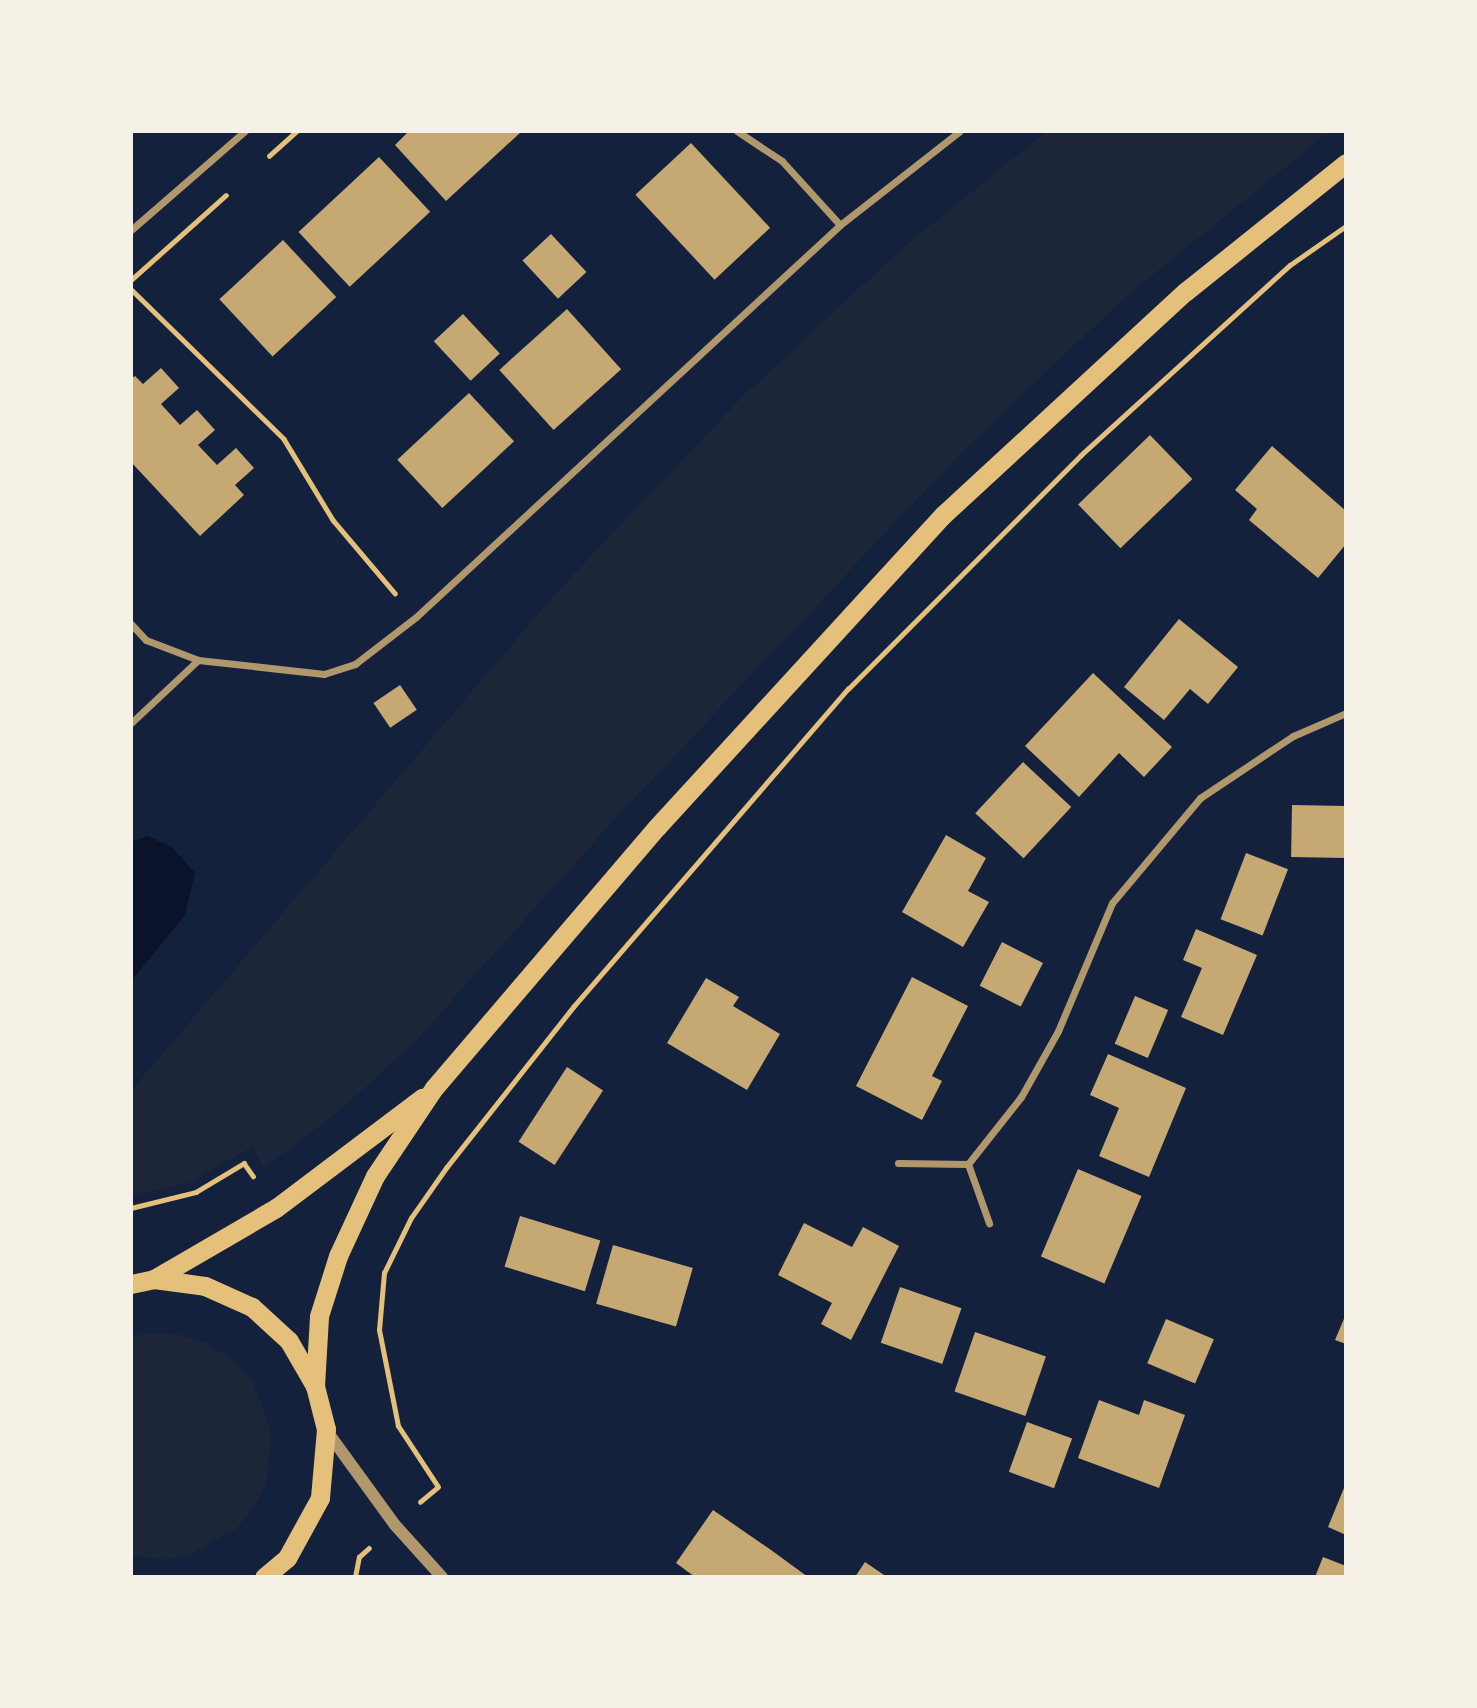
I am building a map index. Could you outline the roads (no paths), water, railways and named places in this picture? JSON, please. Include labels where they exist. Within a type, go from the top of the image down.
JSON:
[{"type":"highway","points":[[315,1386],[319,1316],[338,1256],[375,1176],[434,1088],[657,827],[943,515],[1185,292],[1346,163]]},
{"type":"highway","points":[[131,1284],[154,1279],[276,1208],[434,1088]]},
{"type":"highway","points":[[154,1279],[205,1286],[252,1307],[289,1341],[315,1386],[326,1429],[320,1498],[287,1559],[264,1577]]},
{"type":"street","points":[[131,230],[245,131]]},
{"type":"street","points":[[737,131],[782,160],[840,225]]},
{"type":"street","points":[[131,624],[146,640],[198,660],[324,674],[355,664],[416,617],[840,225],[960,131]]},
{"type":"street","points":[[131,723],[198,660]]},
{"type":"street","points":[[968,1164],[1021,1097],[1058,1031],[1112,903],[1200,798],[1293,736],[1346,713]]},
{"type":"street","points":[[898,1163],[968,1164]]},
{"type":"street","points":[[968,1164],[989,1223]]},
{"type":"street","points":[[326,1429],[395,1525],[442,1577]]}]
